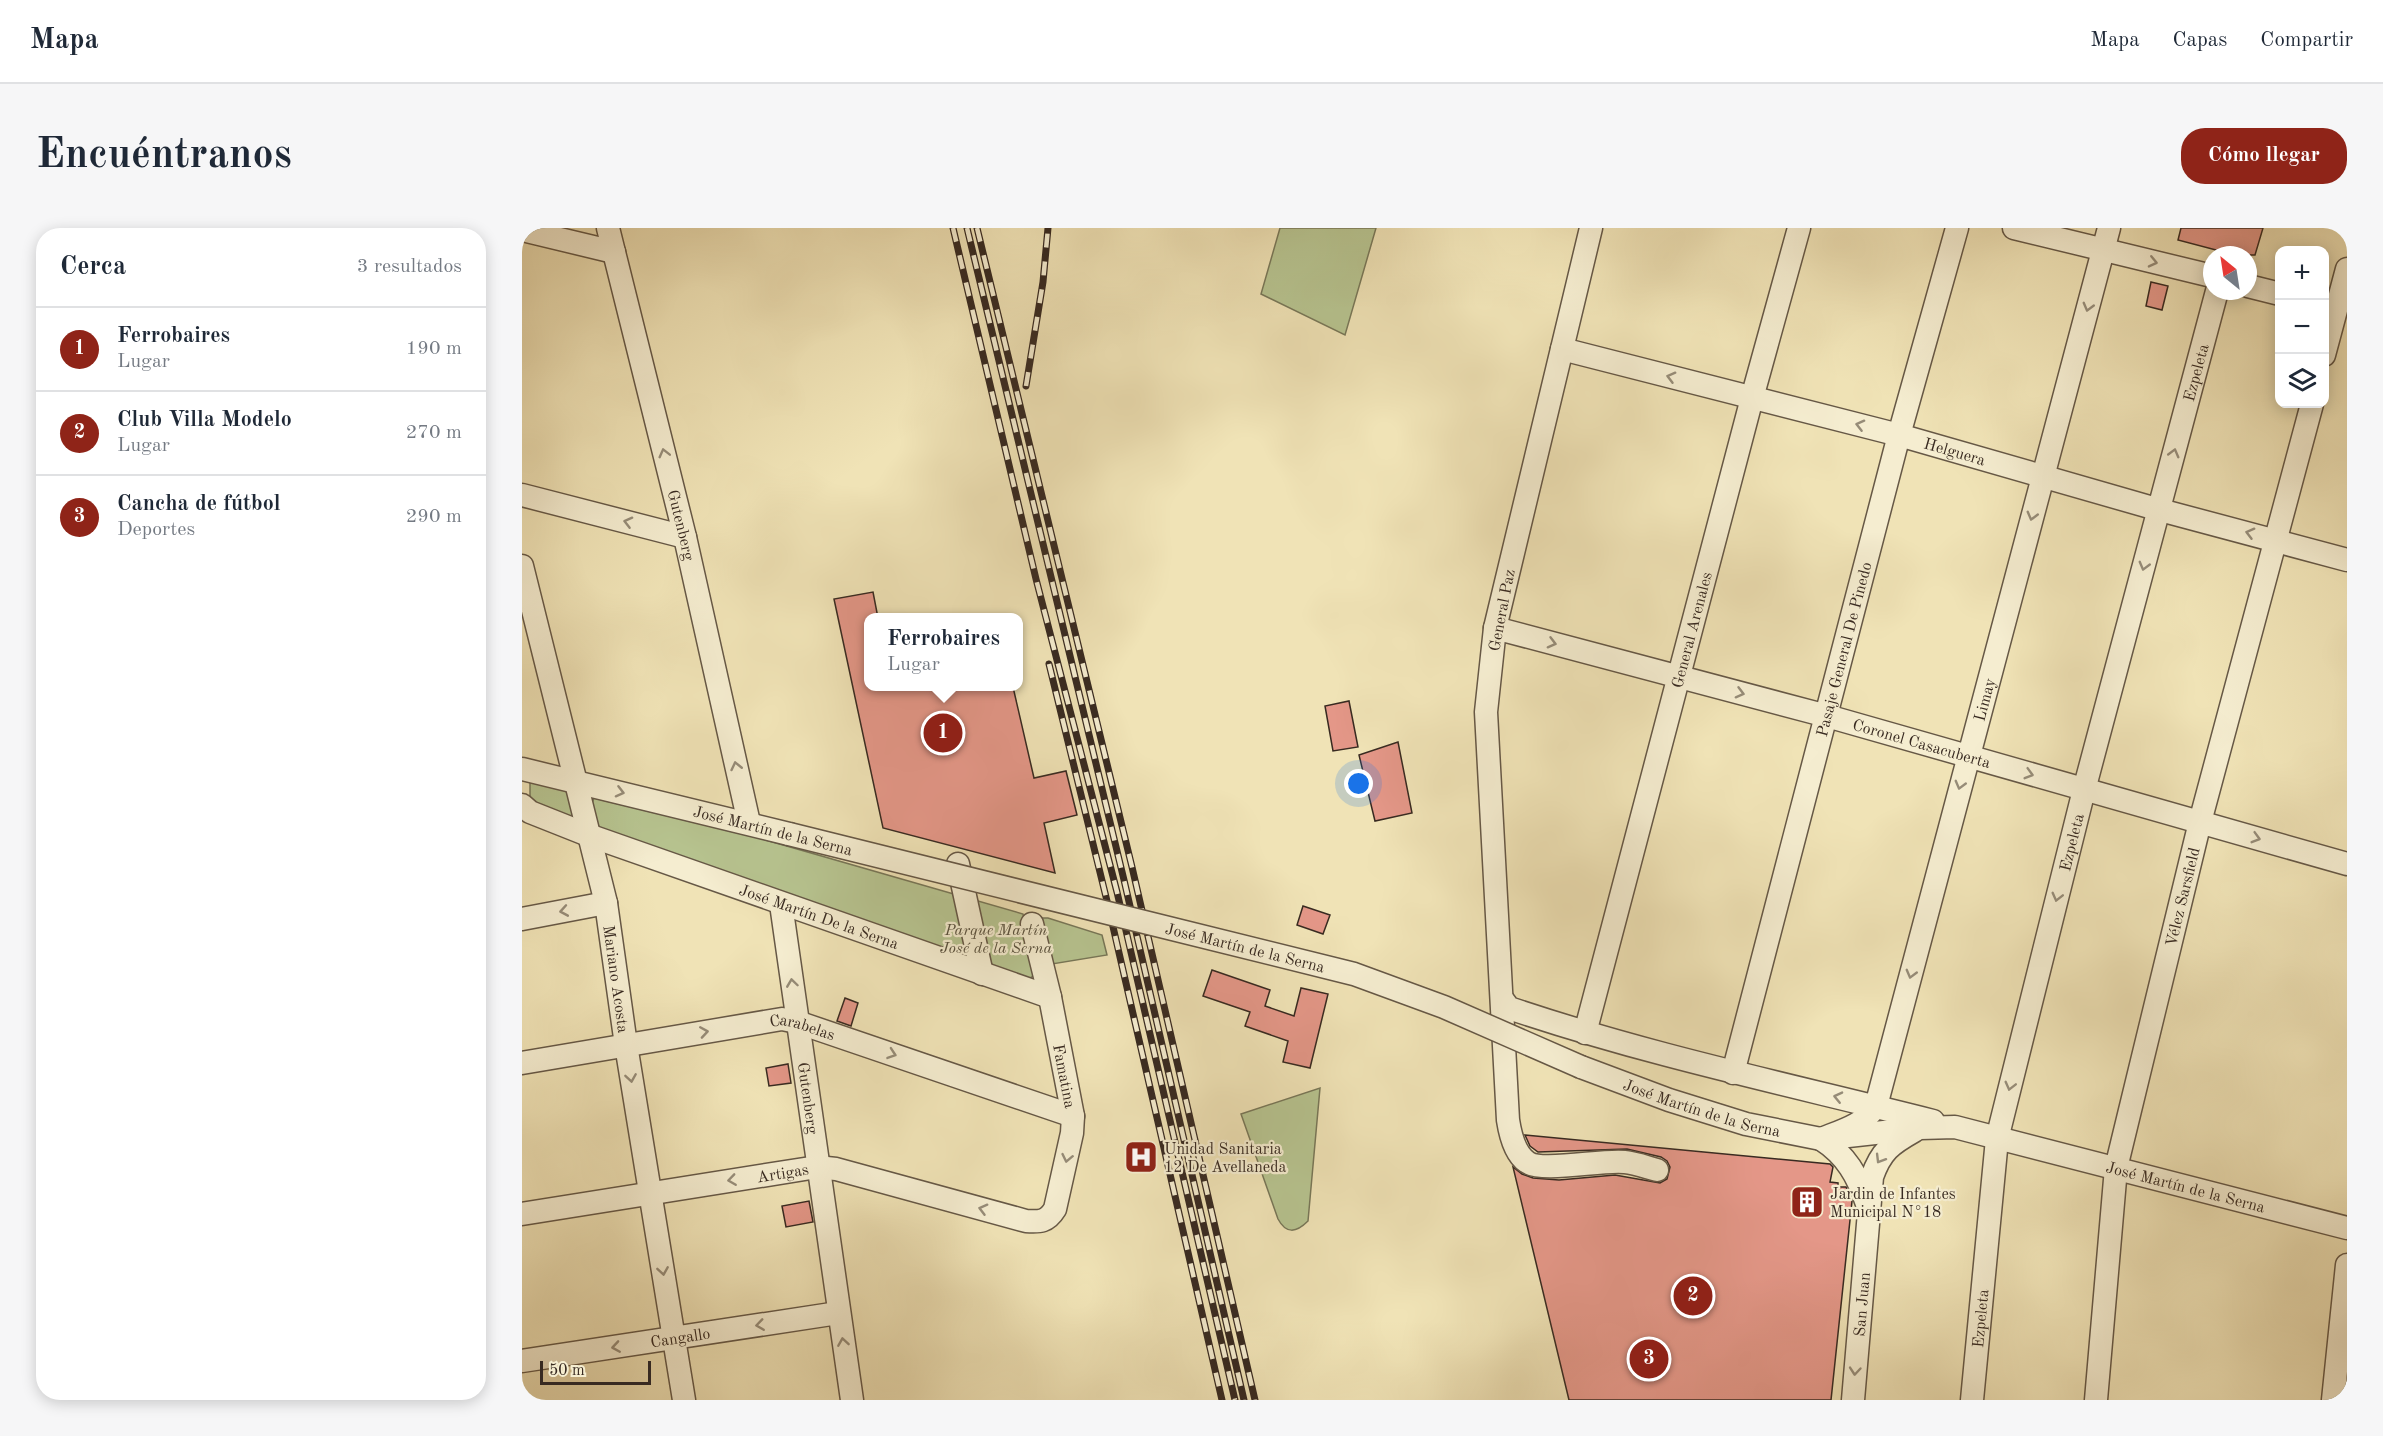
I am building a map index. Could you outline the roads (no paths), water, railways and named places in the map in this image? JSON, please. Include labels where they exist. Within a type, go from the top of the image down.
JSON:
[{"type":"street","name":"Gutenberg","points":[[608,228],[685,537],[749,823]]},
{"type":"street","name":"General Paz","points":[[1591,228],[1495,628],[1486,712],[1508,1120],[1511,1137],[1524,1160],[1530,1164],[1548,1166],[1624,1162],[1657,1170]]},
{"type":"street","name":"General Arenales","points":[[1585,1033],[1752,398],[1800,228]]},
{"type":"street","name":"Pasaje General De Pinedo","points":[[1733,1073],[1899,435],[1957,228]]},
{"type":"street","points":[[2014,228],[2203,274]]},
{"type":"street","name":"Limay","points":[[1876,1106],[2109,228]]},
{"type":"street","points":[[522,230],[614,252]]},
{"type":"street","points":[[2325,354],[2347,269]]},
{"type":"street","points":[[2257,288],[2275,293]]},
{"type":"street","name":"Ezpeleta","points":[[1972,1400],[1997,1139],[2084,790],[2215,300]]},
{"type":"street","name":"Helguera","points":[[1562,349],[1899,435],[2160,510],[2347,560]]},
{"type":"street","name":"Vélez Sarsfield","points":[[2096,1400],[2116,1168],[2200,822],[2311,408]]},
{"type":"street","points":[[522,495],[685,537]]},
{"type":"street","name":"Mariano Acosta","points":[[522,566],[606,903],[626,1045],[684,1400]]},
{"type":"street","name":"Coronel Casacuberta","points":[[1495,628],[1827,716],[2347,864]]},
{"type":"street","name":"José Martín de la Serna","points":[[522,769],[749,823],[1354,974],[1444,1007],[1581,1067],[1669,1100],[1780,1132],[1821,1139],[1920,1128],[1955,1127]]},
{"type":"street","name":"José Martín De la Serna","points":[[522,805],[530,812],[588,835],[1050,997]]},
{"type":"street","points":[[958,864],[982,974]]},
{"type":"street","points":[[522,918],[606,903]]},
{"type":"street","name":"Gutenberg","points":[[781,904],[852,1400]]},
{"type":"street","name":"Famatina","points":[[1032,924],[1050,997],[1073,1116],[1072,1133],[1056,1209],[1050,1218],[1040,1222]]},
{"type":"street","name":"José Martín de la Serna","points":[[1503,1000],[1509,1008],[1585,1033],[1733,1073],[1876,1106],[2347,1228]]},
{"type":"street","name":"Carabelas","points":[[522,1063],[782,1019],[797,1022],[1073,1116]]},
{"type":"street","points":[[1821,1139],[1865,1119],[1876,1106]]},
{"type":"street","name":"San Juan","points":[[1854,1400],[1872,1177],[1878,1160],[1892,1144],[1920,1128]]},
{"type":"street","name":"San Juan","points":[[1821,1139],[1835,1148],[1854,1171],[1868,1208]]},
{"type":"street","name":"Artigas","points":[[522,1214],[817,1167],[836,1169],[1026,1221],[1040,1222]]},
{"type":"street","points":[[2333,1400],[2347,1265]]},
{"type":"street","name":"Cangallo","points":[[522,1361],[838,1313]]},
{"type":"railway","points":[[953,228],[1036,579],[1117,892],[1235,1400]]},
{"type":"railway","points":[[967,228],[1124,880],[1244,1400]]},
{"type":"railway","points":[[977,228],[1132,867],[1255,1400]]},
{"type":"railway","points":[[1026,386],[1043,282],[1048,228]]},
{"type":"railway","points":[[1049,664],[1108,905],[1222,1400]]},
{"type":"place","name":"Ferrobaires","points":[[943,733]]},
{"type":"place","name":"Unidad Sanitaria 12 De Avellaneda","points":[[1141,1157]]},
{"type":"place","name":"Jardin de Infantes Municipal N°18","points":[[1807,1202]]},
{"type":"place","name":"Club Villa Modelo","points":[[1693,1296]]},
{"type":"place","name":"Cancha de fútbol","points":[[1649,1359]]},
{"type":"park label","name":"Parque Martín José de la Serna","points":[[996,938]]}]
